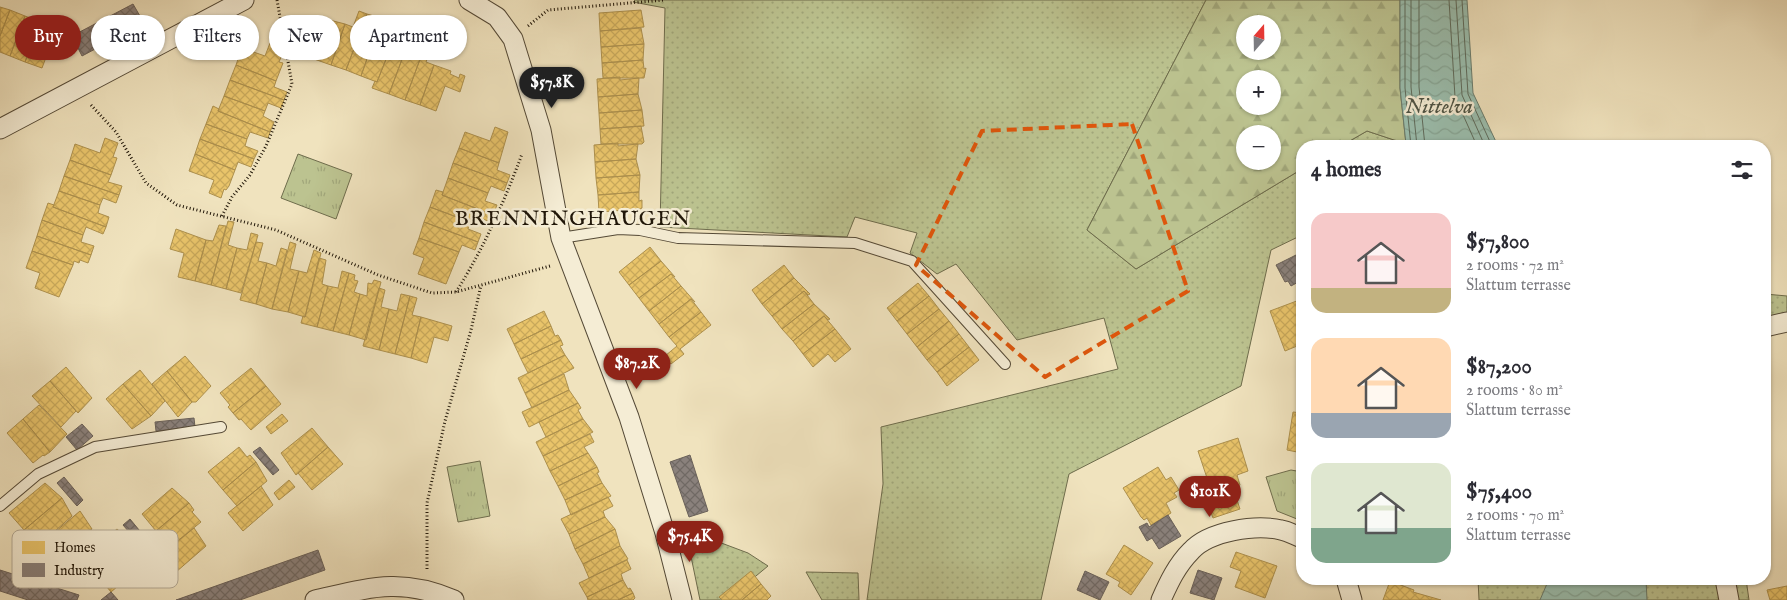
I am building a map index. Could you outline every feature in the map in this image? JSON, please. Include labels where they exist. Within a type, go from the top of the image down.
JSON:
[{"type":"street","points":[[0,129],[244,0]]},
{"type":"street","points":[[469,0],[497,17],[512,39],[541,130],[561,238],[568,261],[629,417],[665,533],[682,600]]},
{"type":"street","points":[[1771,324],[1787,322]]},
{"type":"street","points":[[1161,600],[1173,575],[1192,549],[1214,534],[1240,529],[1281,530],[1296,536]]},
{"type":"street","points":[[315,600],[364,589],[397,585],[428,590],[454,600]]},
{"type":"street","points":[[1348,585],[1352,600]]},
{"type":"street","points":[[1726,585],[1728,600]]},
{"type":"lane","points":[[561,238],[618,229],[640,230],[678,238],[855,243],[912,262],[1005,364]]},
{"type":"lane","points":[[0,506],[38,474],[95,447],[221,428]]},
{"type":"path","points":[[222,216],[232,197],[250,176],[266,146],[292,84],[277,0]]},
{"type":"path","points":[[512,39],[548,10],[664,0]]},
{"type":"path","points":[[75,89],[116,132],[146,183],[177,205],[276,230],[378,275],[432,293],[456,292],[568,261]]},
{"type":"path","points":[[456,292],[486,239],[503,203],[525,145],[541,130]]},
{"type":"path","points":[[428,590],[427,503],[445,421],[471,330],[480,285]]},
{"type":"highlighted area","points":[[1132,124],[1188,291],[1045,377],[916,265],[982,131]]},
{"type":"green space","points":[[635,0],[1206,0],[1087,230],[1136,269],[1296,173],[1296,238],[1271,250],[1241,386],[1069,474],[1041,600],[867,600],[883,484],[881,427],[1118,369],[1104,318],[1017,340],[956,264],[937,274],[910,253],[917,233],[855,217],[847,237],[660,227],[665,8],[633,2]]},
{"type":"green space","points":[[1206,0],[1400,0],[1400,88],[1406,140],[1394,140],[1367,131],[1351,140],[1296,140],[1296,173],[1136,269],[1087,230]]},
{"type":"green space","points":[[1367,131],[1395,140],[1351,140]]},
{"type":"green space","points":[[298,154],[352,174],[336,219],[281,198]]},
{"type":"green space","points":[[1771,295],[1787,296],[1787,315],[1771,336]]},
{"type":"green space","points":[[480,461],[490,516],[458,522],[447,467]]},
{"type":"green space","points":[[1291,470],[1296,471],[1296,519],[1277,511],[1266,477]]},
{"type":"green space","points":[[716,541],[748,553],[768,566],[727,600],[700,600],[688,542]]},
{"type":"green space","points":[[806,572],[858,573],[859,600],[822,600]]},
{"type":"green space","points":[[1478,585],[1747,585],[1749,600],[1479,600]]},
{"type":"water","name":"Nittelva","points":[[1400,0],[1467,0],[1473,93],[1495,140],[1406,140],[1400,88]]},
{"type":"water","points":[[1546,585],[1646,585],[1647,600],[1540,600]]},
{"type":"building: Homes","points":[[0,7],[10,10],[0,36]]},
{"type":"building: Homes","points":[[10,10],[22,15],[15,15],[15,43],[10,56],[0,52],[0,36]]},
{"type":"building: Homes","points":[[641,10],[644,27],[600,31],[599,13]]},
{"type":"building: Homes","points":[[359,11],[367,14],[367,15],[358,15]]},
{"type":"building: Homes","points":[[340,23],[345,24],[340,39]]},
{"type":"building: Homes","points":[[345,24],[350,26],[350,59],[346,70],[331,65],[333,60],[340,60],[340,39]]},
{"type":"building: Homes","points":[[641,28],[644,44],[601,47],[600,31]]},
{"type":"building: Homes","points":[[15,43],[15,58],[10,56]]},
{"type":"building: Homes","points":[[644,44],[643,60],[602,63],[601,47]]},
{"type":"building: Homes","points":[[269,46],[269,60],[280,60],[279,62],[283,63],[276,81],[236,65],[238,60],[259,60],[259,54],[265,56]]},
{"type":"building: Homes","points":[[350,59],[367,60],[361,76],[346,70]]},
{"type":"building: Homes","points":[[26,60],[45,60],[42,68],[25,62]]},
{"type":"building: Homes","points":[[317,60],[333,60],[331,65]]},
{"type":"building: Homes","points":[[367,60],[386,60],[377,82],[361,76]]},
{"type":"building: Homes","points":[[386,60],[402,60],[389,94],[372,88],[375,81],[377,82]]},
{"type":"building: Homes","points":[[402,60],[420,60],[405,100],[389,94]]},
{"type":"building: Homes","points":[[420,60],[427,60],[426,62],[434,65],[420,105],[405,100]]},
{"type":"building: Homes","points":[[643,60],[644,69],[646,68],[644,78],[603,78],[602,63]]},
{"type":"building: Homes","points":[[236,65],[276,81],[274,87],[287,92],[284,100],[230,80]]},
{"type":"building: Homes","points":[[434,65],[451,71],[450,74],[459,78],[460,74],[465,76],[460,92],[445,86],[436,111],[420,105]]},
{"type":"building: Homes","points":[[620,77],[620,80],[639,78],[638,94],[598,97],[597,79]]},
{"type":"building: Homes","points":[[230,80],[284,100],[281,108],[268,103],[265,111],[224,96]]},
{"type":"building: Homes","points":[[638,94],[642,110],[599,113],[598,97]]},
{"type":"building: Homes","points":[[224,96],[265,111],[263,116],[274,122],[270,132],[218,111]]},
{"type":"building: Homes","points":[[213,106],[219,109],[218,111],[270,132],[268,138],[250,132],[247,139],[206,124]]},
{"type":"building: Homes","points":[[642,110],[644,126],[600,129],[599,113]]},
{"type":"building: Homes","points":[[206,124],[247,139],[245,146],[258,151],[254,159],[200,139]]},
{"type":"building: Homes","points":[[641,126],[644,142],[642,144],[601,144],[600,129]]},
{"type":"building: Homes","points":[[495,127],[508,132],[499,163],[459,148],[465,132],[490,141]]},
{"type":"building: Homes","points":[[105,138],[118,143],[113,157],[117,158],[111,175],[70,160],[75,144],[100,153]]},
{"type":"building: Homes","points":[[200,139],[254,159],[251,167],[238,162],[235,170],[195,154]]},
{"type":"building: Homes","points":[[618,143],[618,146],[638,144],[636,159],[595,162],[594,145]]},
{"type":"building: Homes","points":[[459,148],[499,163],[497,170],[510,175],[507,183],[453,163]]},
{"type":"building: Homes","points":[[195,154],[235,170],[229,186],[226,190],[224,189],[221,198],[209,193],[214,180],[189,171]]},
{"type":"building: Homes","points":[[636,159],[640,175],[596,178],[595,162]]},
{"type":"building: Homes","points":[[70,160],[111,175],[108,182],[122,186],[119,195],[64,176]]},
{"type":"building: Homes","points":[[453,163],[507,183],[504,191],[491,186],[488,193],[448,178]]},
{"type":"building: Homes","points":[[640,175],[639,192],[598,195],[596,178]]},
{"type":"building: Homes","points":[[64,176],[119,195],[116,203],[103,198],[100,205],[59,191]]},
{"type":"building: Homes","points":[[448,178],[488,193],[485,201],[497,205],[493,215],[442,195]]},
{"type":"building: Homes","points":[[436,190],[443,192],[442,195],[493,215],[491,222],[477,217],[476,219],[472,218],[470,222],[430,207]]},
{"type":"building: Homes","points":[[59,191],[100,205],[98,213],[109,217],[106,227],[53,207]]},
{"type":"building: Homes","points":[[639,192],[639,201],[642,200],[642,208],[640,209],[599,212],[598,195]]},
{"type":"building: Homes","points":[[48,203],[54,205],[53,207],[106,227],[103,234],[86,227],[83,235],[42,220]]},
{"type":"building: Homes","points":[[430,207],[470,222],[468,229],[481,234],[478,242],[424,222]]},
{"type":"building: Homes","points":[[42,220],[83,235],[81,242],[94,246],[91,255],[37,236]]},
{"type":"building: Homes","points":[[228,221],[234,222],[228,245],[237,248],[226,289],[211,285]]},
{"type":"building: Homes","points":[[424,222],[478,242],[475,250],[462,245],[459,252],[419,238]]},
{"type":"building: Homes","points":[[219,225],[226,226],[211,285],[195,281],[206,240],[213,241]]},
{"type":"building: Homes","points":[[176,229],[206,240],[195,281],[178,277],[184,253],[170,249]]},
{"type":"building: Homes","points":[[251,233],[258,235],[241,293],[226,289],[237,248],[247,250]]},
{"type":"building: Homes","points":[[37,236],[91,255],[88,263],[80,260],[79,263],[74,261],[73,265],[32,251]]},
{"type":"building: Homes","points":[[419,238],[459,252],[446,284],[418,274],[424,258],[413,254]]},
{"type":"building: Homes","points":[[256,242],[263,243],[258,261],[267,263],[256,304],[240,300]]},
{"type":"building: Homes","points":[[290,242],[296,244],[290,269],[299,271],[288,312],[272,309]]},
{"type":"building: Homes","points":[[650,247],[661,261],[629,285],[619,272]]},
{"type":"building: Homes","points":[[281,248],[287,250],[272,309],[256,304],[267,263],[276,266]]},
{"type":"building: Homes","points":[[314,250],[321,253],[305,317],[288,312],[299,271],[307,273]]},
{"type":"building: Homes","points":[[32,251],[73,265],[59,297],[35,288],[40,273],[26,268]]},
{"type":"building: Homes","points":[[319,258],[326,260],[322,284],[328,286],[317,327],[301,323],[303,316],[305,317]]},
{"type":"building: Homes","points":[[661,261],[675,277],[671,274],[639,298],[629,285]]},
{"type":"building: Homes","points":[[784,265],[794,278],[762,304],[752,290]]},
{"type":"building: Homes","points":[[342,271],[349,273],[333,331],[317,327],[328,286],[338,288]]},
{"type":"building: Homes","points":[[349,273],[355,275],[354,280],[358,281],[354,292],[360,294],[349,335],[333,331]]},
{"type":"building: Homes","points":[[671,274],[681,286],[649,311],[639,298]]},
{"type":"building: Homes","points":[[794,278],[810,294],[808,295],[804,291],[772,316],[762,304]]},
{"type":"building: Homes","points":[[374,280],[381,282],[366,340],[349,335],[360,294],[367,296],[368,283],[372,284]]},
{"type":"building: Homes","points":[[918,283],[929,296],[897,321],[887,308]]},
{"type":"building: Homes","points":[[681,286],[695,302],[691,299],[659,324],[649,311]]},
{"type":"building: Homes","points":[[379,288],[385,290],[381,307],[389,309],[379,350],[363,346]]},
{"type":"building: Homes","points":[[804,291],[814,304],[782,329],[772,316]]},
{"type":"building: Homes","points":[[401,294],[410,296],[395,354],[379,350],[389,309],[397,311]]},
{"type":"building: Homes","points":[[410,296],[417,298],[412,315],[421,317],[411,358],[395,354]]},
{"type":"building: Homes","points":[[929,296],[939,309],[907,334],[897,321]]},
{"type":"building: Homes","points":[[691,299],[701,312],[669,337],[659,324]]},
{"type":"building: Homes","points":[[1296,301],[1296,346],[1285,351],[1270,311]]},
{"type":"building: Homes","points":[[814,304],[830,319],[828,320],[824,316],[793,341],[782,329]]},
{"type":"building: Homes","points":[[939,309],[949,321],[917,347],[907,334]]},
{"type":"building: Homes","points":[[544,311],[551,326],[514,344],[507,329]]},
{"type":"building: Homes","points":[[701,312],[711,325],[680,349],[684,354],[671,364],[665,356],[677,346],[669,337]]},
{"type":"building: Homes","points":[[824,316],[835,329],[803,354],[793,341]]},
{"type":"building: Homes","points":[[421,317],[452,326],[448,341],[434,337],[427,363],[411,358]]},
{"type":"building: Homes","points":[[949,321],[959,334],[927,360],[917,347]]},
{"type":"building: Homes","points":[[551,326],[555,336],[558,335],[561,340],[521,359],[514,344]]},
{"type":"building: Homes","points":[[835,329],[851,349],[835,362],[828,354],[813,367],[803,354]]},
{"type":"building: Homes","points":[[959,334],[969,347],[937,372],[927,360]]},
{"type":"building: Homes","points":[[561,340],[563,345],[560,346],[565,355],[528,373],[521,359]]},
{"type":"building: Homes","points":[[969,347],[979,360],[947,386],[937,372]]},
{"type":"building: Homes","points":[[565,355],[574,368],[525,393],[518,378]]},
{"type":"building: Homes","points":[[185,356],[211,386],[196,402],[192,402],[167,371]]},
{"type":"building: Homes","points":[[66,367],[92,398],[78,413],[50,381]]},
{"type":"building: Homes","points":[[251,368],[266,386],[233,413],[228,407],[230,405],[220,393]]},
{"type":"building: Homes","points":[[140,370],[165,401],[151,416],[123,384]]},
{"type":"building: Homes","points":[[167,371],[192,402],[178,417],[152,384]]},
{"type":"building: Homes","points":[[564,374],[569,390],[532,408],[525,393]]},
{"type":"building: Homes","points":[[50,381],[76,411],[61,427],[32,396]]},
{"type":"building: Homes","points":[[123,384],[151,416],[132,429],[106,399]]},
{"type":"building: Homes","points":[[266,386],[281,404],[251,430],[233,413]]},
{"type":"building: Homes","points":[[569,390],[578,403],[529,427],[522,412]]},
{"type":"building: Homes","points":[[578,403],[581,408],[578,410],[583,419],[546,437],[539,422]]},
{"type":"building: Homes","points":[[39,405],[67,434],[50,452],[23,419]]},
{"type":"building: Homes","points":[[1293,412],[1296,412],[1296,452],[1287,450]]},
{"type":"building: Homes","points":[[282,414],[288,421],[271,434],[266,427]]},
{"type":"building: Homes","points":[[23,419],[50,452],[33,463],[7,433]]},
{"type":"building: Homes","points":[[583,419],[593,432],[543,456],[536,442]]},
{"type":"building: Homes","points":[[312,428],[328,447],[296,475],[281,453]]},
{"type":"building: Homes","points":[[590,434],[594,442],[584,447],[588,453],[550,471],[543,456]]},
{"type":"building: Homes","points":[[1238,438],[1248,471],[1237,475],[1240,485],[1233,488],[1240,509],[1213,518],[1205,496],[1218,491],[1215,482],[1209,484],[1198,451]]},
{"type":"building: Homes","points":[[239,447],[247,457],[250,455],[256,462],[223,490],[208,472]]},
{"type":"building: Homes","points":[[328,447],[343,464],[312,490],[298,473]]},
{"type":"building: Homes","points":[[588,453],[597,467],[558,486],[550,471]]},
{"type":"building: Homes","points":[[256,462],[267,481],[237,506],[223,490]]},
{"type":"building: Homes","points":[[597,467],[599,472],[597,473],[602,483],[565,500],[558,486]]},
{"type":"building: Homes","points":[[1158,467],[1166,480],[1171,477],[1179,490],[1174,493],[1177,497],[1166,503],[1171,513],[1151,525],[1147,518],[1144,520],[1141,517],[1123,488]]},
{"type":"building: Homes","points":[[289,480],[295,487],[279,500],[274,493]]},
{"type":"building: Homes","points":[[45,483],[62,498],[24,530],[9,513]]},
{"type":"building: Homes","points":[[602,483],[611,496],[571,515],[565,500]]},
{"type":"building: Homes","points":[[261,486],[273,505],[243,531],[228,513]]},
{"type":"building: Homes","points":[[172,488],[189,503],[157,530],[142,514]]},
{"type":"building: Homes","points":[[608,497],[613,506],[603,511],[605,517],[569,534],[561,519]]},
{"type":"building: Homes","points":[[62,498],[72,516],[56,530],[24,530]]},
{"type":"building: Homes","points":[[189,503],[194,510],[192,512],[201,522],[178,541],[178,530],[157,530]]},
{"type":"building: Homes","points":[[80,511],[92,529],[91,530],[57,530]]},
{"type":"building: Homes","points":[[605,517],[615,529],[575,549],[569,534]]},
{"type":"building: Homes","points":[[194,528],[206,546],[178,570],[178,541]]},
{"type":"building: Homes","points":[[615,529],[620,546],[583,564],[575,549]]},
{"type":"building: Homes","points":[[1124,545],[1153,563],[1131,595],[1118,586],[1120,582],[1106,574]]},
{"type":"building: Homes","points":[[620,546],[628,559],[589,578],[583,564]]},
{"type":"building: Homes","points":[[1236,552],[1277,566],[1265,598],[1235,587],[1241,571],[1230,567]]},
{"type":"building: Homes","points":[[627,560],[631,569],[621,574],[623,580],[587,597],[579,583]]},
{"type":"building: Homes","points":[[751,571],[761,584],[742,600],[722,600],[719,597]]},
{"type":"building: Homes","points":[[623,580],[628,589],[630,588],[633,593],[618,600],[588,600],[587,597]]},
{"type":"building: Homes","points":[[761,584],[771,596],[767,600],[742,600]]},
{"type":"building: Homes","points":[[1389,585],[1401,585],[1414,590],[1413,592],[1441,600],[1383,600]]},
{"type":"building: Homes","points":[[1787,586],[1787,600],[1770,600],[1767,590]]},
{"type":"building: Homes","points":[[108,588],[116,588],[111,592]]},
{"type":"building: Homes","points":[[633,593],[635,598],[633,600],[618,600]]},
{"type":"building: Industry","points":[[133,4],[139,15],[112,15]]},
{"type":"building: Industry","points":[[91,26],[91,51],[82,56],[81,54],[81,31]]},
{"type":"building: Industry","points":[[1296,255],[1296,283],[1291,286],[1288,281],[1285,282],[1276,265]]},
{"type":"building: Industry","points":[[194,418],[195,427],[156,431],[155,422]]},
{"type":"building: Industry","points":[[82,424],[93,436],[77,450],[66,437]]},
{"type":"building: Industry","points":[[260,447],[279,470],[273,475],[253,452]]},
{"type":"building: Industry","points":[[690,455],[708,511],[689,517],[670,462]]},
{"type":"building: Industry","points":[[64,477],[83,500],[77,506],[57,483]]},
{"type":"building: Industry","points":[[1168,515],[1181,536],[1159,549],[1152,538],[1147,541],[1139,527],[1147,523],[1149,527]]},
{"type":"building: Industry","points":[[130,519],[139,530],[127,530],[123,525]]},
{"type":"building: Industry","points":[[318,550],[325,570],[240,600],[176,600]]},
{"type":"building: Industry","points":[[0,570],[12,574],[12,588],[57,588],[79,595],[77,600],[28,600],[0,591]]},
{"type":"building: Industry","points":[[1198,570],[1222,578],[1214,600],[1190,593]]},
{"type":"building: Industry","points":[[1085,571],[1109,582],[1100,600],[1077,590]]},
{"type":"building: Industry","points":[[111,592],[118,600],[101,600]]},
{"type":"district","name":"BRENNINGHAUGEN","points":[[573,219]]}]
